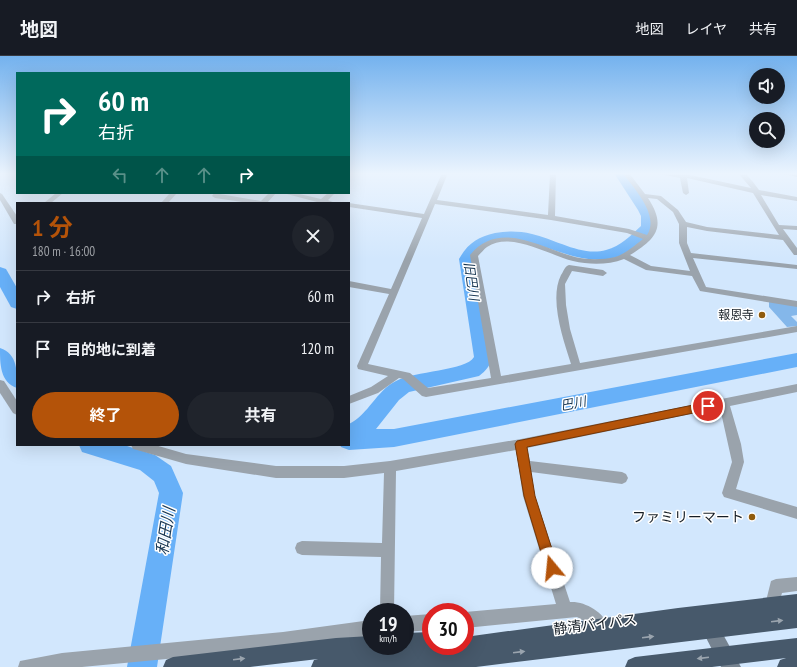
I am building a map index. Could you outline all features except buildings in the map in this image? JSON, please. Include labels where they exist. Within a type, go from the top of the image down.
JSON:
[{"type":"highway","points":[[474,645],[601,626],[797,603]]},
{"type":"highway","name":"静清バイパス","points":[[397,667],[797,618]]},
{"type":"highway","points":[[173,667],[336,647],[362,646]]},
{"type":"highway","points":[[635,667],[797,647]]},
{"type":"highway","points":[[321,667],[422,653]]},
{"type":"highway","points":[[787,667],[797,666]]},
{"type":"street","points":[[5,202],[15,215]]},
{"type":"street","points":[[648,238],[629,231],[551,218],[433,202],[362,366],[402,375],[426,393],[797,329]]},
{"type":"street","points":[[551,218],[552,202]]},
{"type":"street","points":[[497,381],[474,255],[480,248],[487,244],[510,240],[521,241],[561,256],[589,261],[614,260],[625,256],[648,238],[654,228],[655,221],[653,212],[646,202]]},
{"type":"street","points":[[664,202],[676,211],[683,224],[683,244],[695,274],[703,289],[797,304]]},
{"type":"street","points":[[762,202],[777,227],[797,253]]},
{"type":"street","points":[[350,206],[426,217]]},
{"type":"street","points":[[683,224],[706,229],[785,238]]},
{"type":"street","points":[[777,227],[797,228]]},
{"type":"street","points":[[688,255],[797,266]]},
{"type":"street","points":[[625,256],[648,268],[695,274]]},
{"type":"street","points":[[577,368],[565,329],[561,284],[569,268],[603,273]]},
{"type":"street","points":[[350,284],[394,292]]},
{"type":"street","points":[[350,400],[361,397],[402,375]]},
{"type":"street","points":[[0,384],[16,408]]},
{"type":"street","points":[[140,446],[186,459],[276,472],[344,472],[390,467],[521,444],[797,388]]},
{"type":"street","points":[[724,403],[735,444],[738,462],[728,493],[797,513]]},
{"type":"street","points":[[521,444],[530,496],[565,610]]},
{"type":"street","points":[[524,466],[622,478]]},
{"type":"street","points":[[387,603],[390,467]]},
{"type":"street","points":[[302,548],[388,550]]},
{"type":"street","points":[[772,605],[776,586],[797,584]]},
{"type":"street","points":[[474,619],[578,609],[589,615],[601,626]]},
{"type":"street","points":[[702,613],[731,667]]},
{"type":"street","points":[[26,667],[62,661],[283,640],[362,629]]},
{"type":"shaded area","points":[[769,301],[797,306],[797,315],[791,316],[797,322],[797,326],[787,327],[769,307]]},
{"type":"waterway","name":"旧巴川","points":[[350,434],[366,426],[392,394],[403,386],[472,371],[479,366],[484,358],[467,259],[478,244],[488,239],[509,235],[530,238],[569,251],[588,255],[608,255],[627,246],[648,227],[648,216],[639,202]]},
{"type":"waterway","name":"和田川","points":[[0,272],[16,301]]},
{"type":"waterway","name":"和田川","points":[[0,355],[16,379]]},
{"type":"waterway","name":"巴川","points":[[350,440],[394,438],[797,360]]},
{"type":"waterway","name":"和田川","points":[[93,446],[147,462],[163,474],[171,493],[142,667]]},
{"type":"place","name":"報恩寺","points":[[762,315]]},
{"type":"place","name":"ファミリーマート","points":[[752,517]]},
{"type":"route","points":[[552,568],[530,496],[521,444],[708,406]]}]
